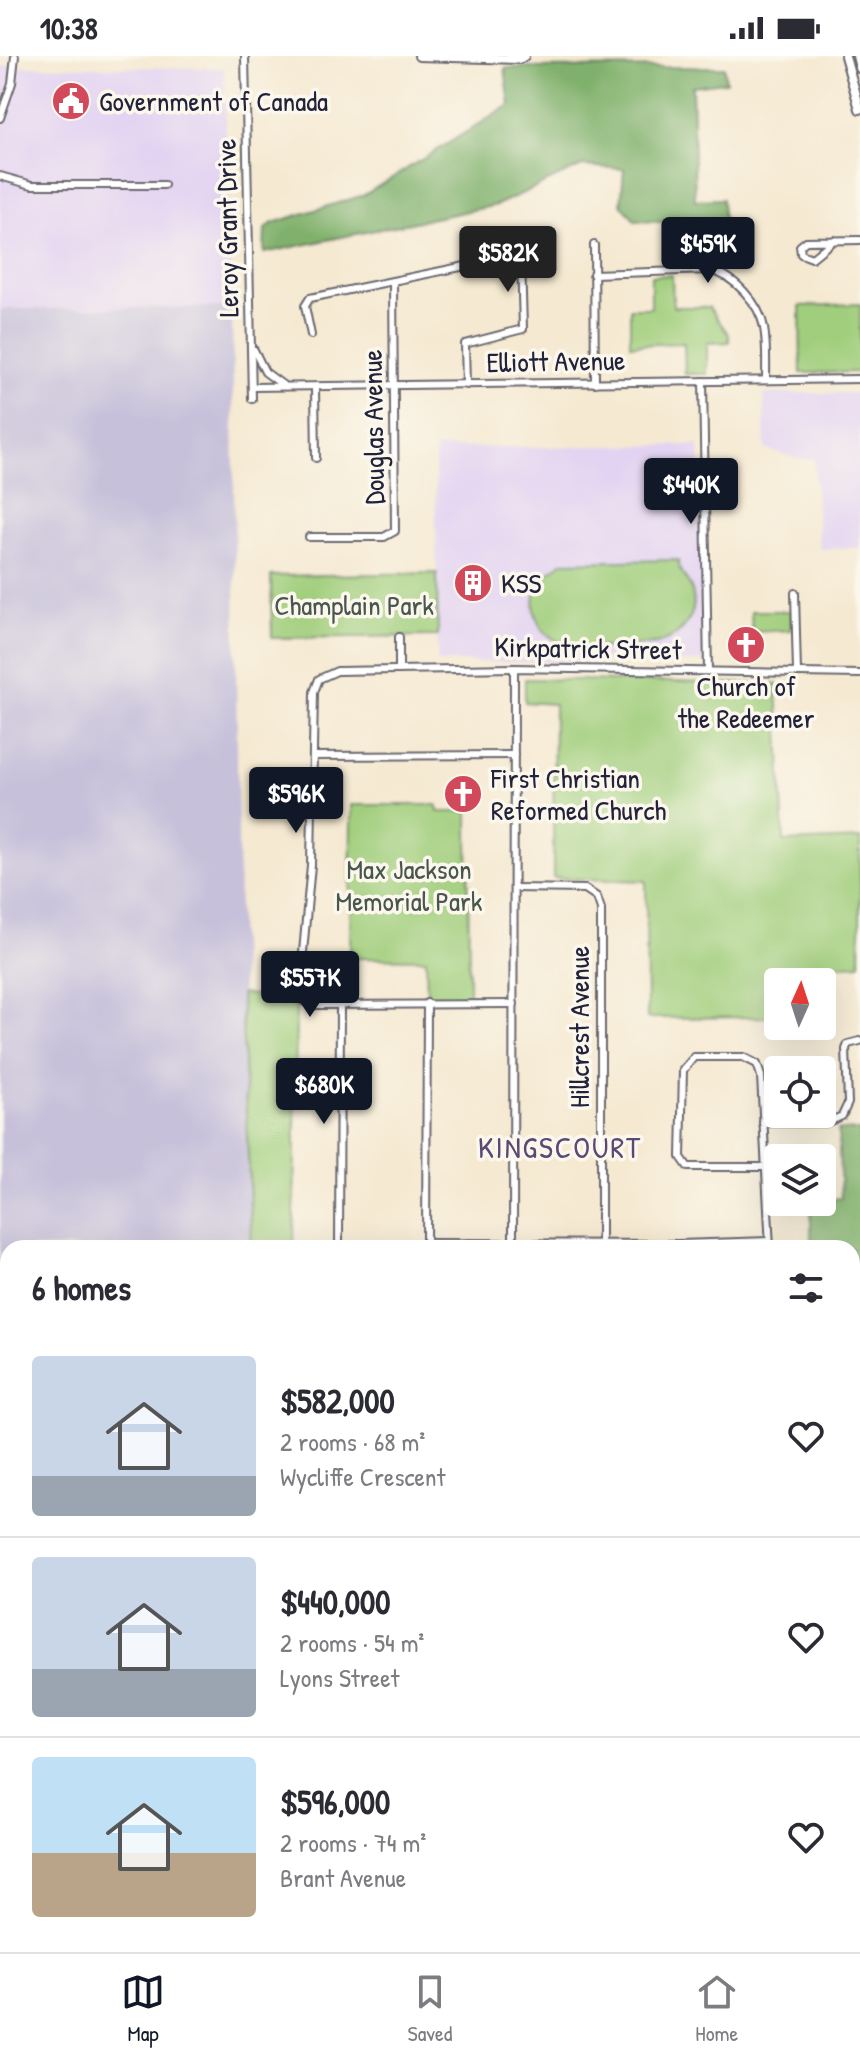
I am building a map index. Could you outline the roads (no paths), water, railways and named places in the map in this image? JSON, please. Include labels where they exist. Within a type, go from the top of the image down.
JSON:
[{"type":"main road","points":[[419,56],[519,59],[524,56]]},
{"type":"main road","points":[[845,56],[860,109]]},
{"type":"main road","points":[[857,56],[860,68]]},
{"type":"street","points":[[0,118],[12,83],[15,56]]},
{"type":"street","name":"Leroy Grant Drive","points":[[245,56],[252,399]]},
{"type":"street","points":[[0,176],[32,185],[164,185]]},
{"type":"street","points":[[834,240],[812,258],[801,254],[800,246],[806,241],[834,240],[860,240]]},
{"type":"street","points":[[594,245],[595,383]]},
{"type":"street","points":[[311,335],[305,306],[310,298],[514,256],[521,258],[523,329],[465,344],[466,385]]},
{"type":"street","points":[[593,274],[709,270],[727,275],[738,284],[764,324],[766,380]]},
{"type":"street","name":"Douglas Avenue","points":[[309,537],[384,537],[395,531],[393,282]]},
{"type":"street","points":[[251,341],[261,367],[288,387]]},
{"type":"street","name":"Elliott Avenue","points":[[252,387],[860,379]]},
{"type":"street","points":[[703,381],[708,671]]},
{"type":"street","points":[[315,388],[316,458]]},
{"type":"street","points":[[795,593],[797,673]]},
{"type":"street","points":[[399,637],[399,670]]},
{"type":"street","points":[[513,1240],[514,668]]},
{"type":"street","name":"Kirkpatrick Street","points":[[313,756],[314,692],[319,679],[337,671],[514,668],[860,674]]},
{"type":"street","points":[[514,755],[313,756],[311,865],[300,996],[310,1004],[514,1004]]},
{"type":"street","name":"Hillcrest Avenue","points":[[514,888],[585,889],[597,897],[601,909],[601,1240]]},
{"type":"street","points":[[426,1240],[427,1003]]},
{"type":"street","points":[[339,1240],[340,1004]]},
{"type":"street","points":[[763,1123],[826,1123],[842,1116],[848,1103],[846,1049],[848,1044],[860,1041]]},
{"type":"street","points":[[694,1057],[743,1057],[757,1064],[761,1076],[764,1167],[688,1167],[681,1157],[682,1080],[687,1063],[694,1057]]},
{"type":"street","points":[[768,1216],[770,1240]]},
{"type":"place","name":"Government of Canada","points":[[71,101]]},
{"type":"place","name":"KSS","points":[[473,583]]},
{"type":"place","name":"Church of the Redeemer","points":[[746,645]]},
{"type":"place","name":"First Christian Reformed Church","points":[[463,794]]},
{"type":"district","name":"KINGSCOURT","points":[[560,1148]]},
{"type":"park label","name":"Champlain Park","points":[[354,605]]},
{"type":"park label","name":"Max Jackson Memorial Park","points":[[409,885]]}]
